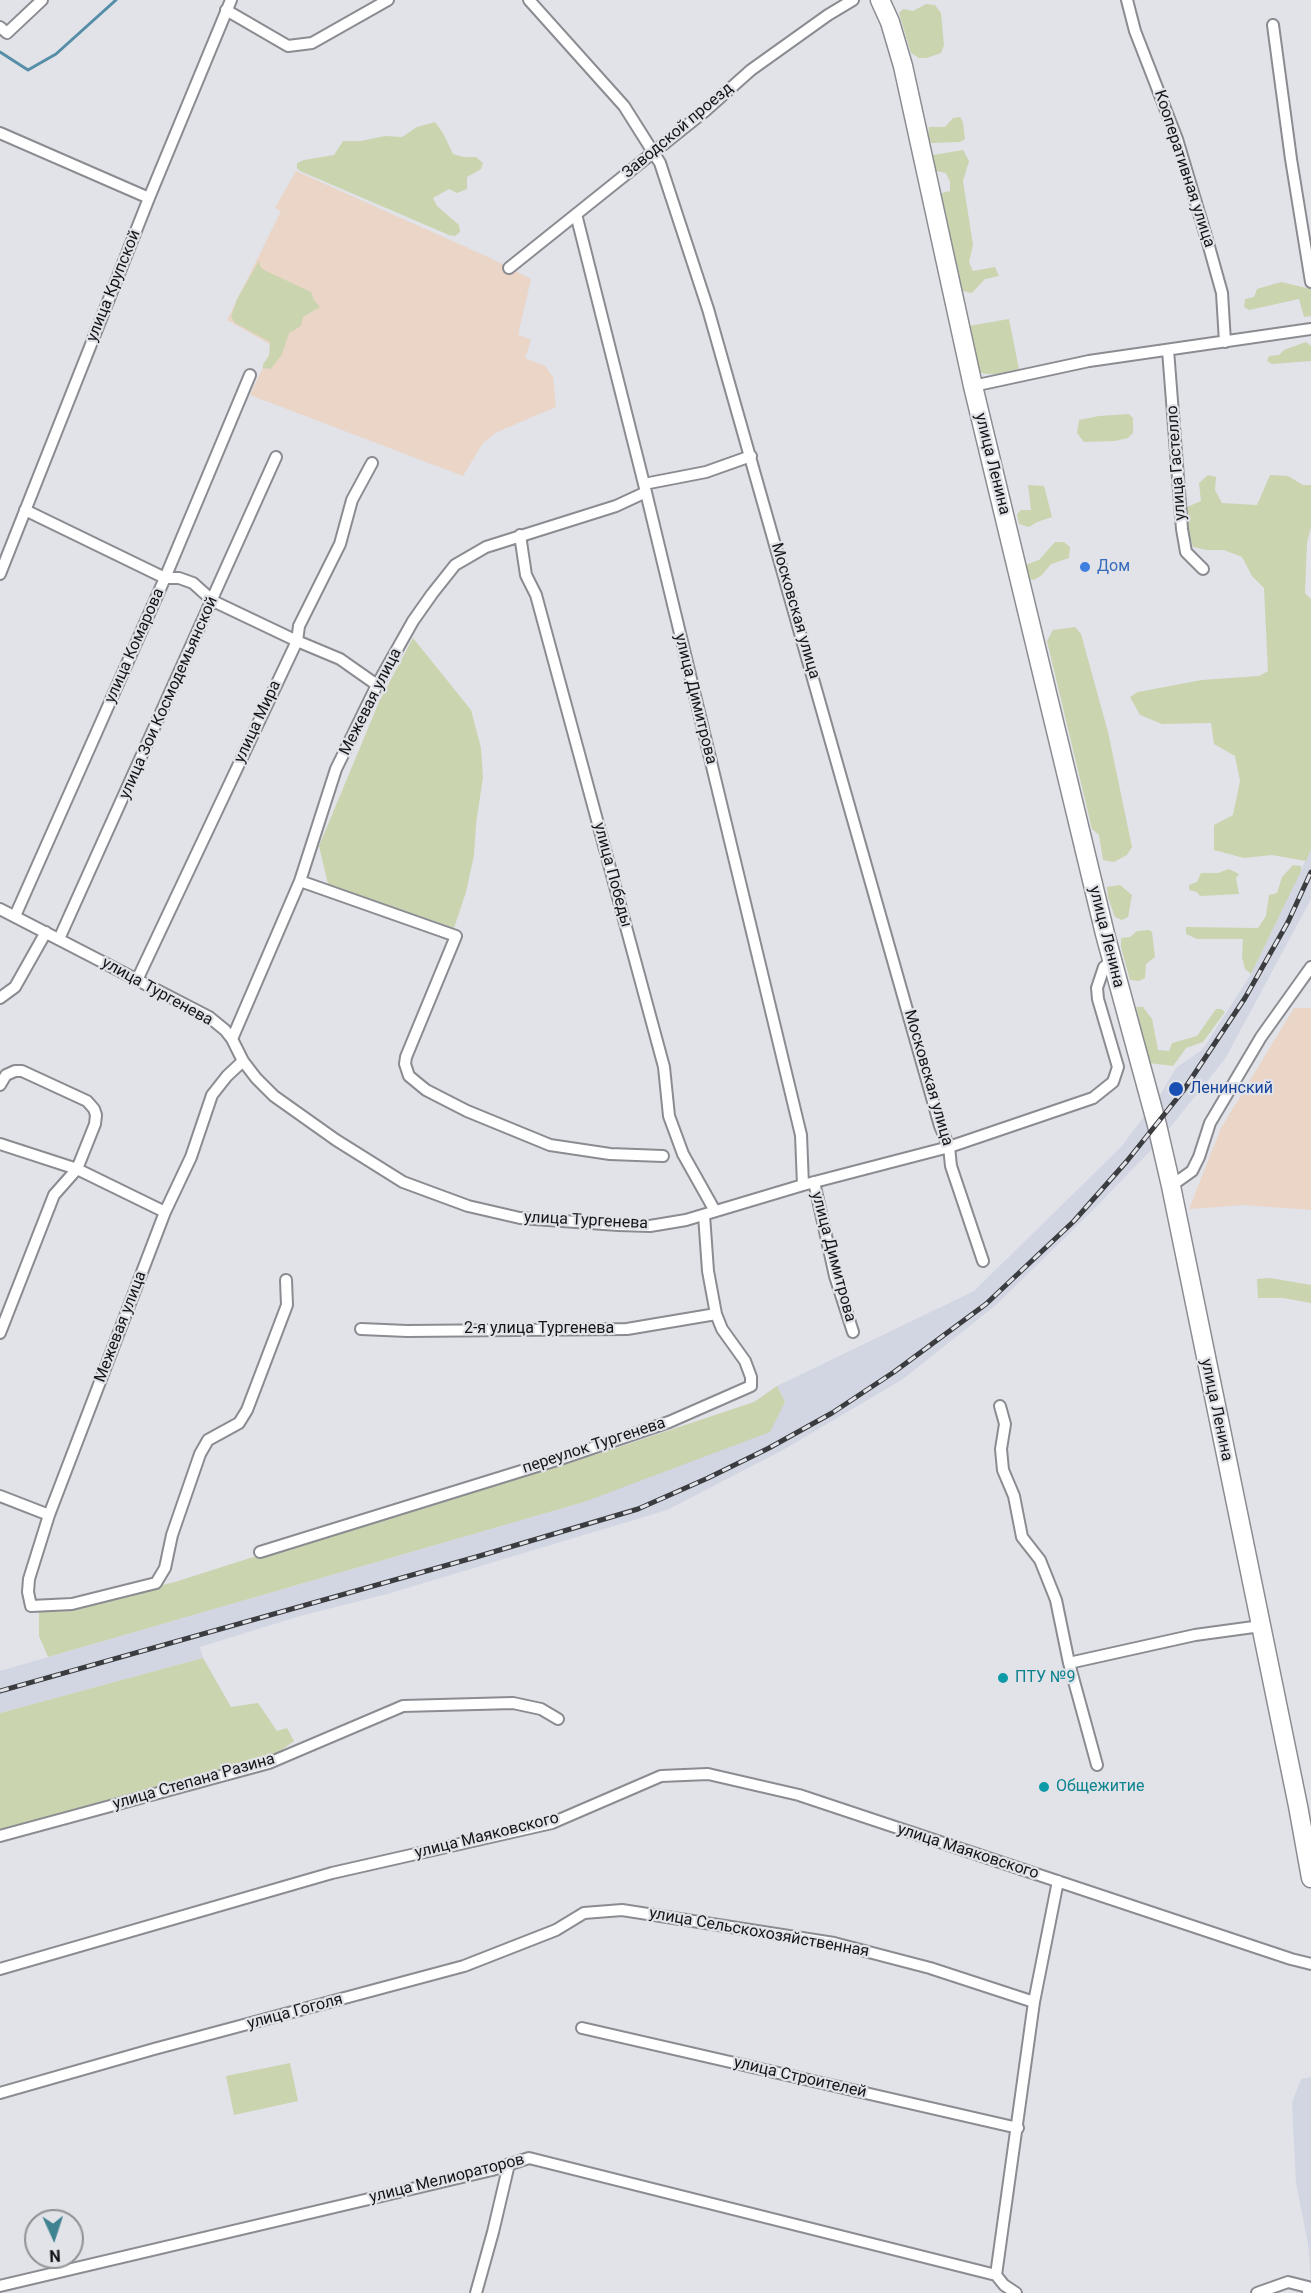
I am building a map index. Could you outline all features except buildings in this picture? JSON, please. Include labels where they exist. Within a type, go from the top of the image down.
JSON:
[{"type":"main road","name":"улица Ленина","points":[[880,0],[890,22],[903,66],[973,386],[1112,961],[1157,1125],[1171,1186],[1311,1878]]},
{"type":"street","points":[[3,30],[42,0]]},
{"type":"street","points":[[228,5],[288,46],[312,43],[388,0]]},
{"type":"street","name":"Московская улица","points":[[529,0],[624,106],[660,163],[708,309],[937,1114],[949,1147],[951,1166],[983,1261]]},
{"type":"street","name":"Заводской проезд","points":[[509,268],[654,152],[751,70],[853,0]]},
{"type":"street","name":"Кооперативная улица","points":[[1127,0],[1135,31],[1177,139],[1208,243],[1222,293],[1225,342]]},
{"type":"street","name":"улица Крупской","points":[[0,574],[228,5]]},
{"type":"street","points":[[1273,25],[1311,282]]},
{"type":"street","points":[[0,133],[149,198]]},
{"type":"street","name":"улица Димитрова","points":[[576,214],[801,1135],[802,1185]]},
{"type":"street","points":[[973,386],[1089,361],[1311,329]]},
{"type":"street","name":"улица Гастелло","points":[[1168,350],[1182,529],[1186,552],[1203,569]]},
{"type":"street","name":"улица Комарова","points":[[15,916],[165,578],[250,375]]},
{"type":"street","name":"Межевая улица","points":[[232,1039],[300,881],[336,769],[377,685],[413,621],[455,565],[486,547],[616,506],[644,488],[706,472],[751,456]]},
{"type":"street","name":"улица Зои Космодемьянской","points":[[59,939],[276,457]]},
{"type":"street","name":"улица Мира","points":[[137,980],[297,641],[299,626],[340,544],[352,500],[372,463]]},
{"type":"street","points":[[25,510],[165,578],[179,578],[193,583],[213,601],[340,659],[377,685]]},
{"type":"street","name":"улица Победы","points":[[520,535],[526,575],[536,595],[664,1067],[669,1116],[683,1154],[715,1211]]},
{"type":"street","points":[[300,881],[456,936],[406,1057],[405,1064],[409,1076],[426,1090],[467,1111],[550,1145],[610,1154],[663,1156]]},
{"type":"street","name":"улица Тургенева","points":[[0,909],[208,1017],[225,1030],[243,1061],[274,1096],[336,1140],[404,1182],[468,1206],[520,1218],[618,1226],[670,1223],[704,1215],[802,1185],[949,1147],[1093,1098],[1113,1082],[1118,1067],[1098,999],[1097,988],[1104,967],[1112,961]]},
{"type":"street","points":[[0,998],[15,987],[46,932]]},
{"type":"street","points":[[1171,1186],[1192,1171],[1210,1123],[1261,1037],[1311,967]]},
{"type":"street","name":"Межевая улица","points":[[243,1061],[212,1095],[191,1157],[165,1212],[50,1515],[29,1579],[28,1593],[31,1606],[72,1604],[156,1583],[165,1568],[172,1535],[200,1454],[208,1440],[239,1423],[247,1410],[287,1305],[286,1280]]},
{"type":"street","points":[[0,1085],[6,1076],[15,1071],[22,1071],[87,1101],[94,1109],[96,1116],[77,1169],[54,1195],[0,1333]]},
{"type":"street","points":[[0,1144],[77,1169],[165,1212]]},
{"type":"street","name":"улица Димитрова","points":[[814,1182],[835,1276],[853,1332]]},
{"type":"street","name":"переулок Тургенева","points":[[260,1552],[560,1459],[658,1426],[751,1386],[751,1377],[745,1361],[722,1329],[716,1314],[708,1271],[704,1215]]},
{"type":"street","name":"2-я улица Тургенева","points":[[361,1329],[407,1331],[627,1329],[716,1314]]},
{"type":"street","points":[[1000,1406],[1005,1424],[1001,1449],[1003,1470],[1014,1496],[1022,1537],[1040,1560],[1056,1600],[1069,1663],[1096,1764]]},
{"type":"street","points":[[0,1496],[50,1515]]},
{"type":"street","points":[[1069,1663],[1195,1635],[1261,1626]]},
{"type":"street","name":"улица Степана Разина","points":[[0,1836],[269,1763],[403,1706],[513,1704],[541,1708],[558,1719]]},
{"type":"street","name":"улица Маяковского","points":[[0,1969],[332,1873],[552,1822],[662,1776],[708,1774],[799,1794],[1311,1964]]},
{"type":"street","points":[[1016,2293],[996,2276],[1034,2002],[1058,1881]]},
{"type":"street","name":"улица Сельскохозяйственная","points":[[584,1913],[622,1910],[834,1943],[930,1968],[1034,2002]]},
{"type":"street","name":"улица Гоголя","points":[[0,2093],[464,1966],[556,1930],[584,1913]]},
{"type":"street","name":"улица Строителей","points":[[582,2028],[1018,2128]]},
{"type":"street","name":"улица Мелиораторов","points":[[0,2286],[529,2158],[996,2276]]},
{"type":"street","points":[[476,2293],[509,2164]]},
{"type":"street","points":[[1257,2293],[1288,2282],[1308,2287],[1308,2293]]},
{"type":"shaded area","points":[[296,171],[488,257],[531,279],[518,335],[531,340],[525,358],[545,366],[553,377],[556,407],[497,432],[483,443],[463,476],[250,395],[273,346],[227,320],[281,211],[275,208]]},
{"type":"shaded area","points":[[1311,849],[1311,899],[1225,1059],[1156,1145],[1090,1213],[996,1305],[903,1379],[783,1450],[667,1510],[200,1647],[203,1658],[0,1713],[0,1671],[584,1502],[785,1402],[777,1386],[974,1291],[1121,1147],[1160,1095],[1176,1068],[1203,1049],[1251,974]]},
{"type":"shaded area","points":[[1294,1008],[1311,1008],[1311,1210],[1244,1205],[1189,1209],[1221,1128]]},
{"type":"shaded area","points":[[1311,2077],[1311,2284],[1308,2244],[1296,2183],[1292,2103],[1301,2079]]},
{"type":"green space","points":[[926,4],[935,5],[941,13],[944,45],[941,53],[919,58],[911,53],[899,13],[903,9],[913,11]]},
{"type":"green space","points":[[960,117],[963,122],[965,139],[960,142],[931,143],[928,134],[929,127],[945,127],[953,118]]},
{"type":"green space","points":[[435,122],[453,154],[476,157],[483,163],[481,169],[467,177],[467,189],[457,193],[449,189],[433,198],[437,206],[459,225],[460,232],[455,236],[297,168],[297,163],[304,160],[334,155],[343,141],[361,141],[385,136],[402,137],[417,127]]},
{"type":"green space","points":[[963,150],[969,161],[963,181],[973,245],[969,262],[973,271],[995,267],[999,276],[985,279],[972,293],[962,291],[941,201],[942,193],[950,191],[950,182],[946,173],[936,171],[932,161],[933,155]]},
{"type":"green space","points":[[259,261],[264,270],[311,292],[320,307],[303,317],[301,326],[289,333],[282,354],[271,369],[263,368],[269,356],[270,342],[235,323],[231,317],[237,299]]},
{"type":"green space","points":[[1281,282],[1311,289],[1311,316],[1304,317],[1299,299],[1249,310],[1244,307],[1245,299],[1254,297],[1257,289]]},
{"type":"green space","points":[[1009,319],[1019,369],[996,374],[979,372],[969,326]]},
{"type":"green space","points":[[1306,342],[1311,346],[1311,361],[1272,364],[1267,361],[1269,356],[1279,355],[1284,350]]},
{"type":"green space","points":[[1129,414],[1133,418],[1133,433],[1128,438],[1115,441],[1084,442],[1077,433],[1079,420]]},
{"type":"green space","points":[[1208,475],[1216,477],[1215,490],[1222,503],[1257,505],[1270,475],[1288,476],[1303,485],[1311,485],[1311,527],[1307,543],[1305,593],[1311,599],[1311,849],[1306,861],[1272,855],[1244,858],[1214,850],[1214,825],[1233,815],[1240,781],[1235,756],[1214,744],[1211,723],[1162,724],[1140,715],[1130,697],[1138,692],[1202,680],[1259,676],[1268,671],[1264,588],[1252,576],[1242,557],[1224,550],[1193,547],[1185,522],[1187,507],[1201,501],[1199,483]]},
{"type":"green space","points":[[1028,485],[1044,486],[1052,517],[1029,527],[1019,524],[1017,514],[1021,510],[1031,510]]},
{"type":"green space","points":[[1055,542],[1064,542],[1070,547],[1069,558],[1051,564],[1042,575],[1034,580],[1026,578],[1024,570],[1028,564],[1039,560]]},
{"type":"green space","points":[[1075,627],[1081,634],[1108,732],[1132,847],[1127,855],[1114,862],[1103,860],[1099,835],[1092,829],[1047,641],[1053,630]]},
{"type":"green space","points":[[413,638],[471,710],[481,748],[483,777],[474,855],[466,892],[454,928],[328,884],[319,846],[379,702]]},
{"type":"green space","points":[[1293,865],[1301,866],[1301,871],[1251,974],[1245,969],[1242,957],[1243,939],[1197,939],[1186,934],[1186,927],[1258,928],[1266,916],[1269,895],[1277,893],[1282,877]]},
{"type":"green space","points":[[1229,869],[1239,874],[1236,878],[1239,894],[1200,896],[1197,892],[1189,890],[1189,885],[1197,882],[1201,873],[1218,873]]},
{"type":"green space","points":[[1120,885],[1132,895],[1128,917],[1122,920],[1115,917],[1108,898],[1107,887]]},
{"type":"green space","points":[[1137,931],[1152,932],[1155,957],[1146,964],[1145,978],[1139,981],[1130,980],[1121,947],[1121,938],[1130,937]]},
{"type":"green space","points":[[1136,1007],[1143,1007],[1152,1019],[1158,1050],[1169,1051],[1172,1043],[1197,1036],[1216,1009],[1225,1012],[1203,1042],[1186,1048],[1173,1066],[1149,1063]]},
{"type":"green space","points":[[1270,1278],[1311,1285],[1311,1303],[1283,1298],[1258,1298],[1257,1279]]},
{"type":"green space","points":[[777,1386],[785,1402],[770,1432],[584,1502],[48,1657],[39,1636],[39,1612],[74,1607],[175,1582],[366,1521],[604,1452],[754,1402]]},
{"type":"green space","points":[[203,1658],[231,1707],[258,1703],[277,1731],[287,1728],[294,1741],[272,1757],[0,1832],[0,1713]]},
{"type":"green space","points":[[290,2063],[298,2101],[234,2115],[226,2076]]},
{"type":"waterway","points":[[0,52],[28,70],[56,54],[116,0]]},
{"type":"railway","points":[[0,1691],[638,1509],[769,1448],[832,1413],[894,1372],[986,1304],[1074,1221],[1127,1161],[1183,1091],[1245,998],[1288,922],[1311,872]]},
{"type":"place","name":"Дом","points":[[1085,567]]},
{"type":"place","name":"Ленинский","points":[[1176,1089]]},
{"type":"place","name":"ПТУ №9","points":[[1003,1678]]},
{"type":"place","name":"Общежитие","points":[[1044,1787]]}]
